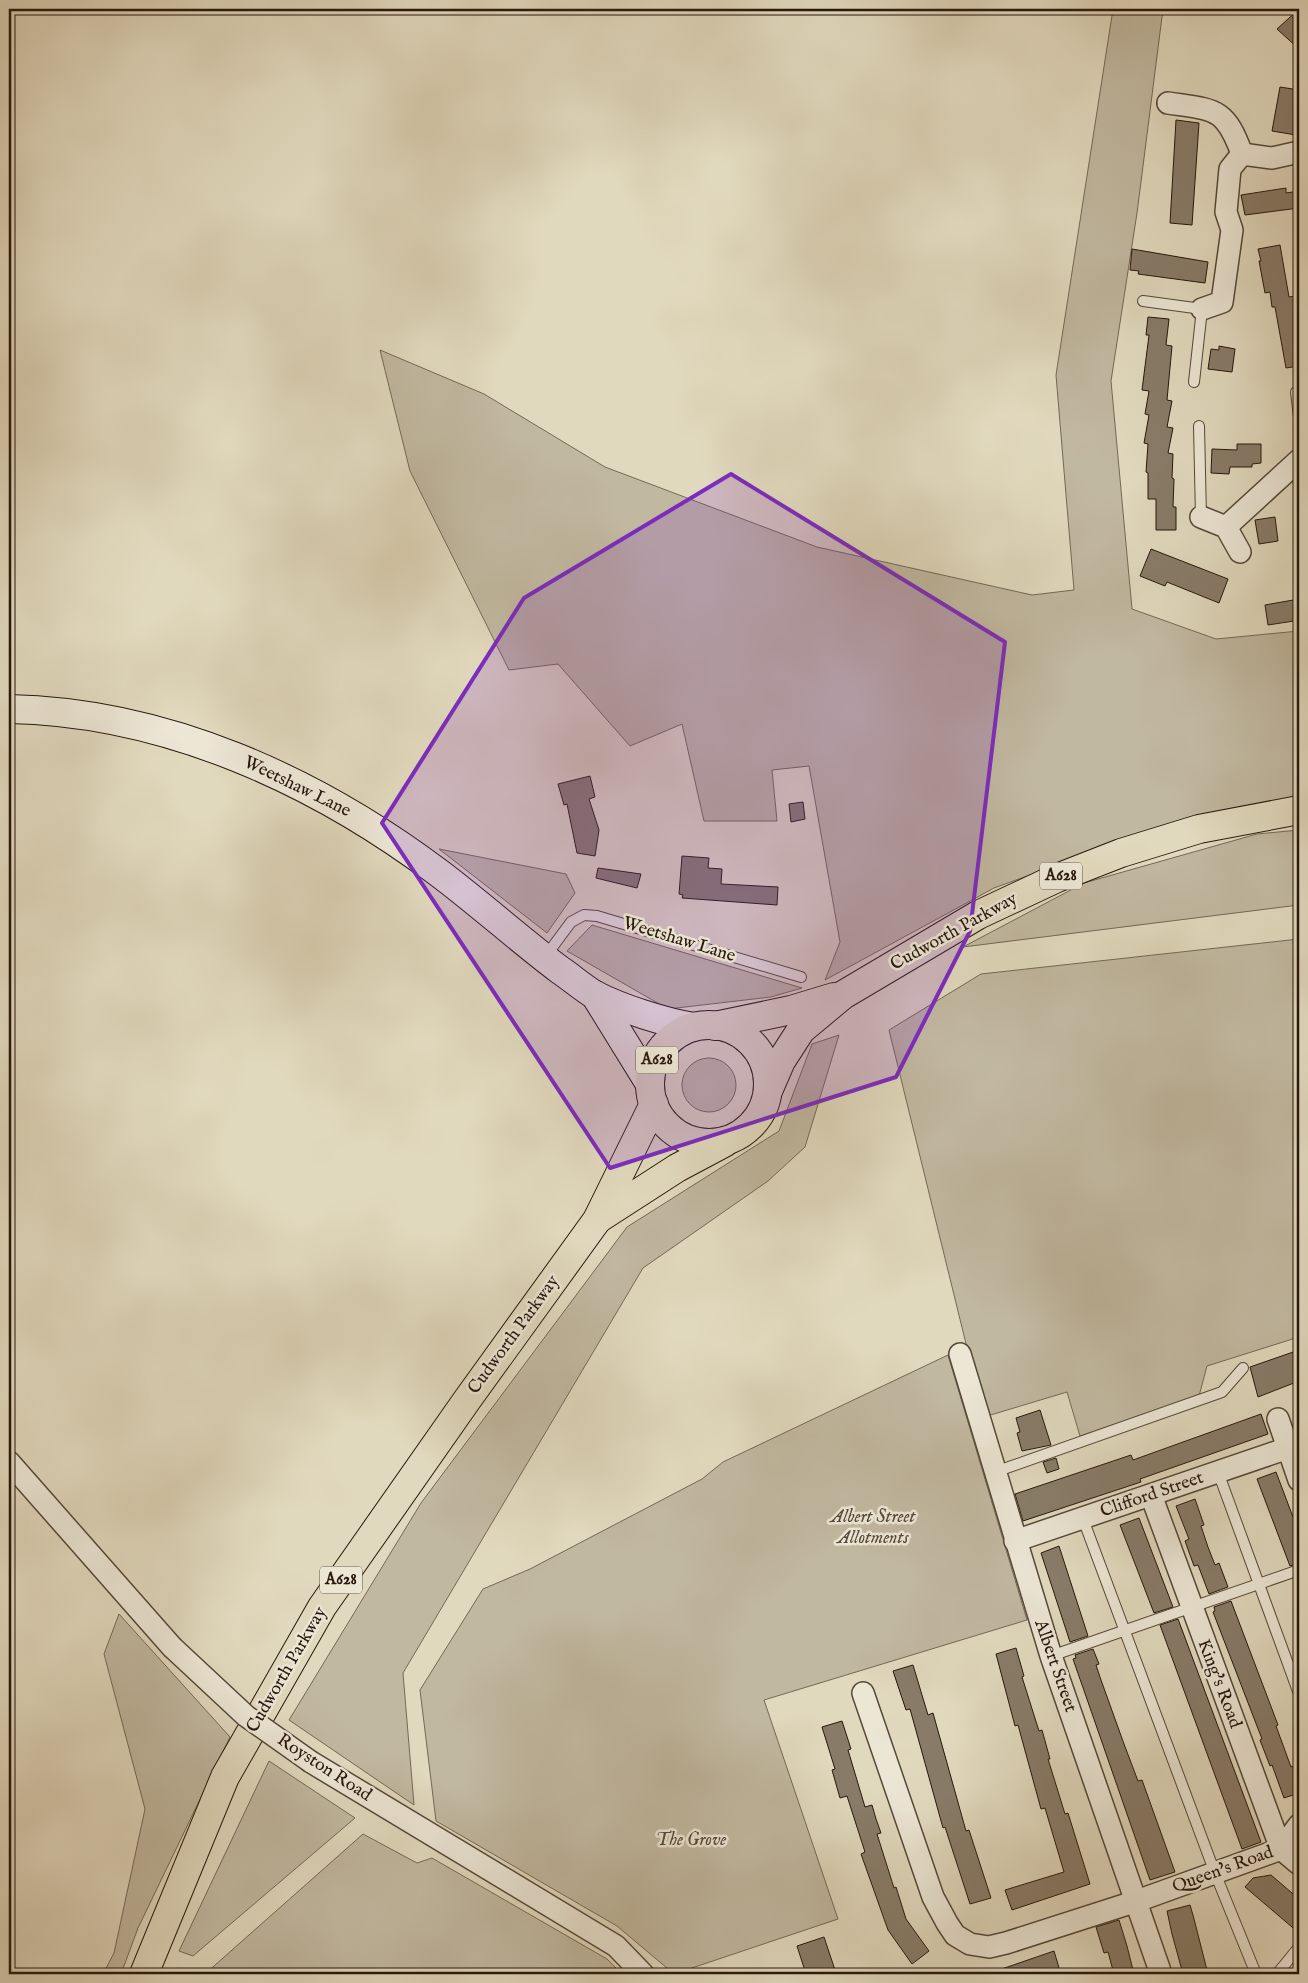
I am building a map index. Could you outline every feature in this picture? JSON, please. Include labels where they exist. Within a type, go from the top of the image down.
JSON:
[{"type":"highway","name":"Cudworth Parkway","points":[[597,1220],[678,1168],[736,1137],[752,1126],[763,1109],[768,1091],[781,1061],[801,1030],[843,995],[978,915],[1057,878],[1121,853],[1199,829],[1299,810]]},
{"type":"highway","name":"Cudworth Parkway","points":[[144,1974],[225,1778],[322,1607],[467,1400],[597,1220],[652,1094],[654,1065],[662,1049],[676,1036],[704,1027],[791,1010],[843,995]]},
{"type":"highway","name":"Cudworth Parkway","points":[[704,1027],[733,1030],[748,1040],[760,1055],[767,1072],[768,1091]]},
{"type":"highway","name":"Cudworth Parkway","points":[[652,1094],[663,1121],[678,1134],[696,1142],[716,1143],[736,1137]]},
{"type":"street","points":[[1168,103],[1199,108],[1223,116],[1233,129],[1242,154]]},
{"type":"street","points":[[1242,154],[1272,158],[1299,152]]},
{"type":"street","points":[[1202,309],[1222,302],[1232,230],[1226,212],[1230,169],[1242,154]]},
{"type":"street","points":[[1226,526],[1299,460]]},
{"type":"street","points":[[1201,517],[1226,526],[1240,552]]},
{"type":"street","name":"Weetshaw Lane","points":[[9,709],[35,710],[150,728],[246,760],[347,810],[439,873],[544,958],[595,994],[671,1024],[704,1027]]},
{"type":"street","name":"Weetshaw Lane","points":[[595,994],[652,1094]]},
{"type":"street","name":"Albert Street","points":[[960,1354],[1051,1656],[1161,1974]]},
{"type":"street","points":[[1278,1419],[1299,1480]]},
{"type":"street","name":"Clifford Street","points":[[1015,1541],[1288,1448]]},
{"type":"street","name":"Royston Road","points":[[9,1462],[172,1647],[246,1716],[311,1762],[616,1946],[644,1974]]},
{"type":"street","name":"King's Road","points":[[1151,1496],[1281,1849],[1299,1864]]},
{"type":"street","points":[[863,1693],[933,1897],[955,1935],[970,1944],[989,1947],[1137,1901]]},
{"type":"street","name":"Queen's Road","points":[[1137,1901],[1281,1849],[1299,1825]]},
{"type":"lane","points":[[1143,301],[1202,309],[1194,382]]},
{"type":"lane","points":[[1296,392],[1299,418]]},
{"type":"lane","points":[[1199,426],[1201,517]]},
{"type":"lane","name":"Weetshaw Lane","points":[[544,958],[571,922],[584,915],[597,916],[801,977]]},
{"type":"lane","points":[[995,1472],[1222,1392],[1243,1368]]},
{"type":"lane","points":[[1218,1472],[1299,1694]]},
{"type":"lane","points":[[1083,1519],[1126,1630],[1215,1873],[1256,1974]]},
{"type":"lane","points":[[1051,1656],[1299,1570]]},
{"type":"lane","points":[[1277,1974],[1299,1947]]},
{"type":"highlighted area","points":[[731,474],[1005,642],[970,931],[896,1077],[610,1168],[382,823],[524,598]]},
{"type":"green space","points":[[1113,9],[1163,9],[1137,213],[1111,381],[1132,609],[1216,639],[1299,631],[1299,796],[1185,819],[994,888],[825,980],[840,942],[809,766],[772,770],[777,821],[704,821],[682,724],[630,746],[558,664],[509,670],[410,471],[380,350],[484,394],[605,467],[817,547],[1032,595],[1074,590],[1056,375]]},
{"type":"green space","points":[[1299,830],[1299,905],[963,947],[1084,883],[1257,834]]},
{"type":"green space","points":[[439,849],[566,874],[575,893],[547,933]]},
{"type":"green space","points":[[592,925],[802,988],[771,997],[668,1009],[567,951]]},
{"type":"green space","points":[[1299,939],[1299,1337],[1207,1366],[1199,1396],[1080,1436],[1067,1392],[984,1417],[889,1030],[981,974]]},
{"type":"green space","points":[[839,1035],[805,1147],[768,1181],[643,1268],[403,1673],[414,1805],[289,1720],[421,1503],[627,1227],[779,1131],[812,1044]]},
{"type":"green space","points":[[709,1058],[719,1060],[728,1066],[734,1075],[736,1085],[734,1095],[728,1104],[719,1110],[709,1112],[699,1110],[690,1104],[684,1095],[682,1085],[684,1075],[690,1066],[699,1060]]},
{"type":"green space","points":[[948,1355],[1027,1620],[764,1700],[838,1919],[674,1974],[617,1926],[436,1821],[420,1690],[483,1589],[530,1569],[702,1479],[723,1462]]},
{"type":"green space","points":[[119,1614],[230,1737],[138,1928],[121,1974],[103,1974],[114,1953],[145,1809],[104,1654]]},
{"type":"green space","points":[[269,1761],[355,1818],[193,1956],[179,1951]]},
{"type":"green space","points":[[363,1834],[417,1863],[432,1858],[607,1959],[622,1974],[205,1974]]},
{"type":"building","points":[[1299,9],[1299,49],[1277,29]]},
{"type":"building","points":[[1280,87],[1299,90],[1296,135],[1272,131]]},
{"type":"building","points":[[1176,120],[1199,123],[1192,225],[1170,223]]},
{"type":"building","points":[[1286,188],[1286,193],[1299,191],[1299,208],[1245,215],[1241,195]]},
{"type":"building","points":[[1280,245],[1289,297],[1296,296],[1299,314],[1299,366],[1286,368],[1275,307],[1272,307],[1270,292],[1265,293],[1258,249]]},
{"type":"building","points":[[1132,249],[1208,262],[1205,283],[1138,274],[1139,271],[1130,270]]},
{"type":"building","points":[[1148,317],[1169,319],[1166,345],[1172,346],[1167,400],[1172,401],[1167,427],[1173,428],[1168,453],[1173,454],[1173,507],[1176,507],[1176,530],[1156,530],[1156,499],[1148,499],[1148,473],[1146,472],[1148,444],[1144,443],[1149,415],[1145,414],[1149,391],[1142,390],[1149,335],[1146,335]]},
{"type":"building","points":[[1219,346],[1235,349],[1232,372],[1208,369],[1211,349],[1219,350]]},
{"type":"building","points":[[1237,444],[1261,444],[1261,463],[1252,464],[1252,467],[1230,467],[1229,474],[1211,473],[1212,449],[1237,450]]},
{"type":"building","points":[[1275,517],[1278,541],[1259,544],[1255,520]]},
{"type":"building","points":[[1151,549],[1228,579],[1219,603],[1167,582],[1165,586],[1140,576]]},
{"type":"building","points":[[1299,599],[1299,617],[1293,617],[1294,621],[1268,625],[1265,605]]},
{"type":"building","points":[[590,776],[595,797],[589,799],[599,830],[595,856],[577,853],[567,804],[564,805],[558,784]]},
{"type":"building","points":[[803,802],[805,819],[791,822],[789,804]]},
{"type":"building","points":[[682,856],[709,858],[708,868],[722,869],[721,884],[778,887],[777,905],[682,898],[683,895],[679,894]]},
{"type":"building","points":[[598,868],[641,874],[637,888],[596,878]]},
{"type":"building","points":[[1299,1350],[1299,1381],[1258,1397],[1250,1367]]},
{"type":"building","points":[[1040,1410],[1051,1445],[1022,1451],[1017,1433],[1020,1432],[1016,1418]]},
{"type":"building","points":[[1261,1414],[1268,1434],[1140,1479],[1141,1482],[1023,1521],[1015,1494],[1131,1455],[1133,1460]]},
{"type":"building","points":[[1056,1458],[1059,1469],[1047,1473],[1043,1462]]},
{"type":"building","points":[[1276,1472],[1299,1533],[1299,1563],[1290,1566],[1257,1479]]},
{"type":"building","points":[[1195,1499],[1204,1525],[1201,1526],[1208,1547],[1215,1565],[1219,1563],[1228,1587],[1209,1594],[1198,1565],[1194,1566],[1185,1541],[1189,1539],[1176,1506]]},
{"type":"building","points":[[1139,1518],[1173,1607],[1154,1613],[1120,1525]]},
{"type":"building","points":[[1059,1546],[1088,1636],[1070,1642],[1041,1553]]},
{"type":"building","points":[[1231,1601],[1278,1725],[1276,1726],[1291,1767],[1293,1766],[1299,1782],[1299,1793],[1284,1798],[1272,1765],[1270,1766],[1260,1740],[1262,1739],[1213,1612],[1215,1611],[1214,1607]]},
{"type":"building","points":[[1178,1619],[1261,1842],[1242,1849],[1160,1625]]},
{"type":"building","points":[[1016,1648],[1024,1676],[1022,1677],[1039,1731],[1042,1730],[1050,1759],[1048,1759],[1065,1814],[1068,1813],[1090,1884],[1012,1910],[1005,1890],[1064,1872],[1045,1808],[1041,1809],[1018,1725],[1015,1726],[996,1654]]},
{"type":"building","points":[[1093,1649],[1099,1664],[1096,1665],[1124,1744],[1138,1781],[1142,1780],[1175,1872],[1150,1880],[1073,1659],[1076,1658],[1075,1655]]},
{"type":"building","points":[[913,1665],[928,1715],[933,1713],[966,1831],[969,1830],[991,1898],[970,1904],[945,1827],[943,1828],[910,1709],[906,1710],[893,1671]]},
{"type":"building","points":[[842,1721],[851,1749],[848,1750],[865,1807],[872,1805],[881,1833],[877,1834],[894,1888],[896,1887],[906,1919],[929,1951],[912,1964],[888,1930],[861,1854],[865,1852],[847,1796],[840,1798],[832,1770],[835,1769],[822,1727]]},
{"type":"building","points":[[1271,1875],[1299,1899],[1299,1933],[1245,1887],[1253,1878]]},
{"type":"building","points":[[1190,1905],[1208,1974],[1183,1974],[1172,1934],[1167,1911]]},
{"type":"building","points":[[1119,1920],[1134,1974],[1114,1974],[1108,1952],[1104,1953],[1096,1927]]},
{"type":"building","points":[[824,1937],[835,1970],[821,1974],[806,1974],[797,1946]]},
{"type":"building","points":[[1054,1951],[1060,1971],[1050,1974],[994,1974],[993,1972]]},
{"type":"park label","name":"Albert Street Allotments","points":[[873,1527]]},
{"type":"park label","name":"The Grove","points":[[691,1840]]}]
